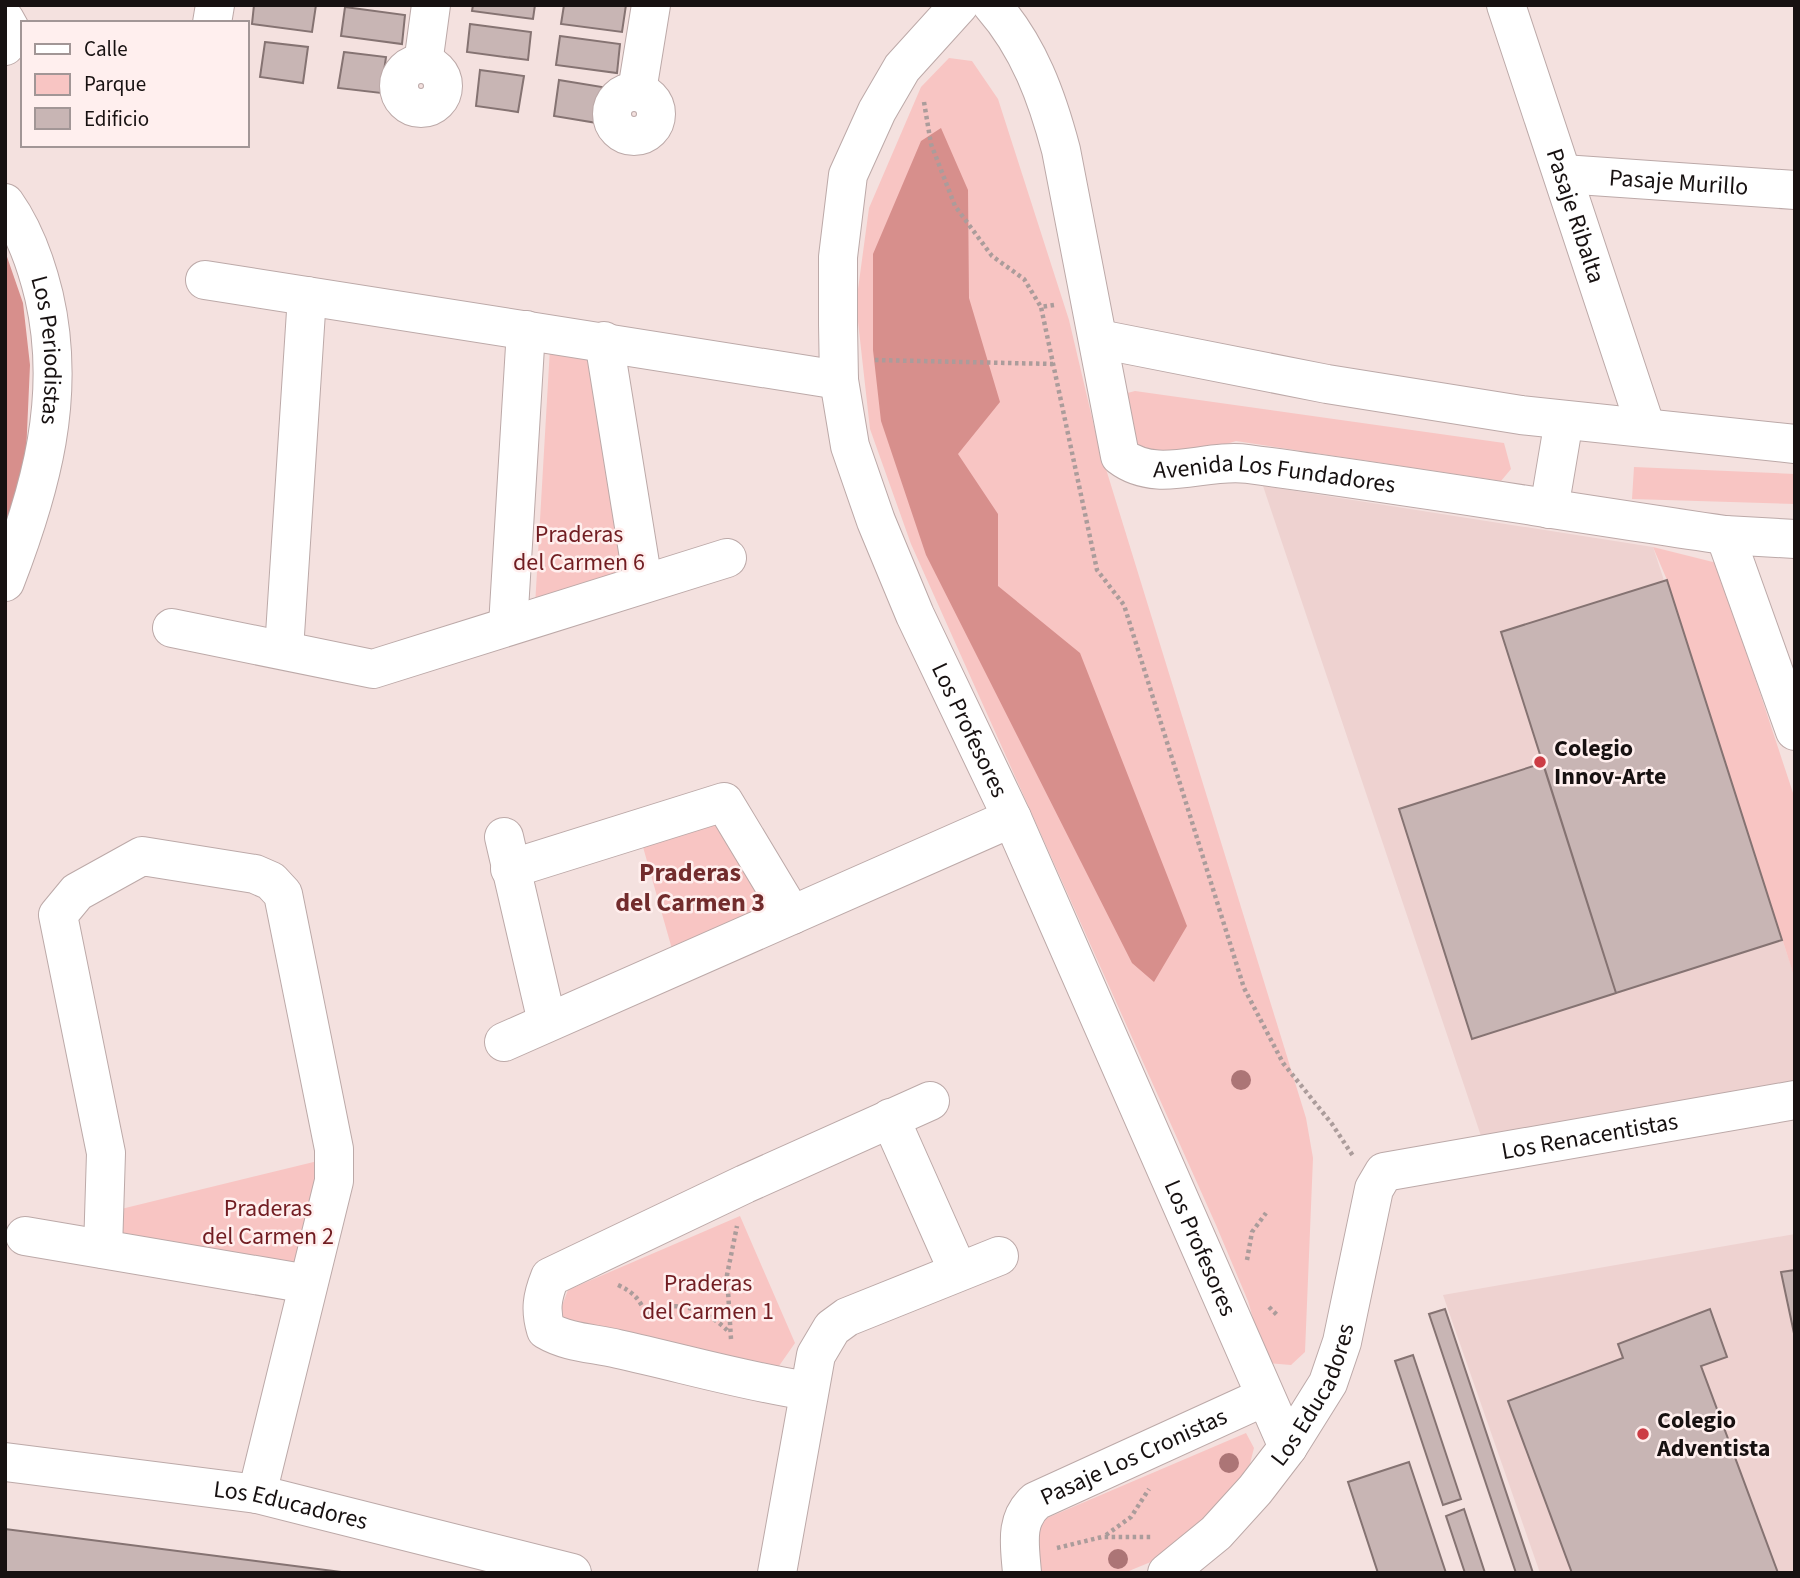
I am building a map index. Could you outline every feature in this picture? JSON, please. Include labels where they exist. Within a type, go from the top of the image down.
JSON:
[{"type":"street","points":[[423,64],[432,5]]},
{"type":"street","points":[[637,91],[651,5]]},
{"type":"street","name":"Los Profesores","points":[[958,5],[902,68],[877,111],[848,175],[838,257],[839,370],[850,446],[876,521],[915,615],[1012,818],[1288,1447]]},
{"type":"street","name":"Avenida Los Fundadores","points":[[992,5],[1018,41],[1049,103],[1061,150],[1120,456],[1135,467],[1156,471],[1244,464],[1725,536],[1795,539]]},
{"type":"street","name":"Pasaje Ribalta","points":[[1506,5],[1646,428]]},
{"type":"street","points":[[5,20],[10,37],[5,46]]},
{"type":"street","name":"Pasaje Murillo","points":[[1563,174],[1795,190]]},
{"type":"street","name":"Los Periodistas","points":[[5,203],[35,260],[50,323],[54,388],[47,452],[32,513],[5,582]]},
{"type":"street","points":[[205,280],[526,330],[839,370]]},
{"type":"street","points":[[284,650],[307,296]]},
{"type":"street","points":[[508,626],[526,330]]},
{"type":"street","points":[[1099,340],[1327,384],[1564,420],[1795,444]]},
{"type":"street","points":[[604,341],[643,582]]},
{"type":"street","points":[[1549,509],[1564,420]]},
{"type":"street","points":[[1725,536],[1795,731]]},
{"type":"street","points":[[172,628],[373,668],[727,558]]},
{"type":"street","points":[[547,1023],[507,853],[724,802],[792,915]]},
{"type":"street","points":[[504,1042],[1012,818]]},
{"type":"street","points":[[103,1249],[106,1153],[58,915],[77,892],[142,856],[255,874],[271,881],[283,894],[334,1149],[334,1181],[257,1494]]},
{"type":"street","name":"Los Renacentistas","points":[[1379,1181],[1795,1100]]},
{"type":"street","points":[[808,1391],[747,1382],[618,1349],[560,1339],[546,1330],[540,1312],[543,1293],[551,1278],[745,1184],[930,1101]]},
{"type":"street","points":[[890,1118],[958,1271]]},
{"type":"street","name":"Los Educadores","points":[[1166,1556],[1216,1533],[1288,1447],[1328,1382],[1342,1342],[1379,1181]]},
{"type":"street","points":[[24,1236],[308,1284]]},
{"type":"street","points":[[776,1573],[816,1355],[832,1328],[847,1317],[999,1256]]},
{"type":"street","name":"Pasaje Los Cronistas","points":[[1022,1573],[1020,1528],[1024,1511],[1036,1501],[1264,1396]]},
{"type":"street","name":"Los Educadores","points":[[5,1462],[257,1494],[572,1573]]},
{"type":"path","points":[[924,97],[931,144],[955,206],[992,256],[1024,279],[1041,307],[1097,570],[1124,605],[1244,988],[1263,1030],[1283,1063],[1379,1181]]},
{"type":"path","points":[[1041,307],[1091,301]]},
{"type":"path","points":[[839,370],[1053,364]]},
{"type":"path","points":[[745,1184],[727,1275],[729,1331],[747,1382]]},
{"type":"path","points":[[1248,1266],[1246,1255],[1252,1232],[1266,1213]]},
{"type":"path","points":[[1259,1299],[1277,1315]]},
{"type":"path","points":[[618,1349],[634,1325],[646,1315],[664,1308],[682,1306],[700,1310],[716,1318],[729,1331]]},
{"type":"path","points":[[1102,1537],[1131,1517],[1142,1504],[1152,1480]]},
{"type":"path","points":[[1054,1549],[1102,1537],[1127,1535],[1166,1556]]},
{"type":"shaded area","points":[[941,128],[968,190],[969,298],[1000,402],[958,454],[998,514],[998,586],[1080,653],[1187,926],[1154,982],[1132,963],[926,555],[881,421],[873,350],[873,254],[921,141]]},
{"type":"shaded area","points":[[5,251],[23,303],[30,365],[26,454],[5,533]]},
{"type":"shaded area","name":"Colegio Innov-Arte","points":[[1263,486],[1653,547],[1795,978],[1795,1083],[1481,1136]]},
{"type":"shaded area","name":"Colegio Adventista","points":[[1795,1234],[1795,1573],[1540,1573],[1443,1295]]},
{"type":"green space","points":[[949,58],[972,61],[998,99],[1069,320],[1098,443],[1306,1118],[1313,1158],[1305,1352],[1291,1365],[1266,1363],[1248,1301],[1216,1225],[911,544],[870,429],[856,304],[869,208],[921,87]]},
{"type":"green space","name":"Praderas del Carmen 6","points":[[550,348],[591,354],[626,579],[535,606]]},
{"type":"green space","points":[[1135,391],[1504,443],[1511,469],[1501,481],[1236,441],[1158,465],[1128,465],[1116,396]]},
{"type":"green space","points":[[1634,467],[1795,474],[1795,504],[1632,499]]},
{"type":"green space","points":[[1653,547],[1717,563],[1795,799],[1795,979],[1667,580]]},
{"type":"green space","name":"Praderas del Carmen 3","points":[[716,824],[767,907],[672,949],[643,847]]},
{"type":"green space","name":"Praderas del Carmen 2","points":[[326,1159],[303,1275],[111,1243],[113,1211]]},
{"type":"green space","name":"Praderas del Carmen 1","points":[[740,1216],[795,1343],[772,1376],[555,1324],[568,1290]]},
{"type":"green space","points":[[1246,1433],[1254,1448],[1245,1483],[1158,1559],[1124,1573],[1031,1573],[1040,1521]]},
{"type":"building","points":[[254,5],[316,5],[312,32],[252,24]]},
{"type":"building","points":[[473,5],[535,5],[533,19],[472,11]]},
{"type":"building","points":[[564,5],[626,5],[622,32],[561,24]]},
{"type":"building","points":[[345,7],[405,15],[402,44],[341,36]]},
{"type":"building","points":[[470,24],[531,32],[528,60],[467,52]]},
{"type":"building","points":[[560,36],[620,44],[617,73],[556,65]]},
{"type":"building","points":[[265,42],[308,47],[303,83],[260,77]]},
{"type":"building","points":[[344,52],[386,57],[381,93],[338,88]]},
{"type":"building","points":[[480,70],[524,76],[518,112],[476,106]]},
{"type":"building","points":[[559,80],[602,87],[597,123],[554,116]]},
{"type":"building","points":[[1667,580],[1782,940],[1616,993],[1501,632]]},
{"type":"building","points":[[1543,763],[1616,993],[1472,1039],[1399,809]]},
{"type":"building","points":[[1795,1270],[1795,1338],[1781,1272]]},
{"type":"building","points":[[1445,1309],[1533,1573],[1516,1573],[1429,1314]]},
{"type":"building","points":[[1710,1309],[1727,1357],[1701,1366],[1778,1573],[1572,1573],[1508,1401],[1623,1358],[1618,1344]]},
{"type":"building","points":[[1413,1355],[1461,1499],[1443,1505],[1395,1361]]},
{"type":"building","points":[[1409,1462],[1446,1573],[1378,1573],[1348,1482]]},
{"type":"building","points":[[1464,1509],[1485,1573],[1465,1573],[1446,1516]]},
{"type":"building","points":[[5,1529],[349,1573],[5,1573]]},
{"type":"place","name":"Colegio Innov-Arte","points":[[1540,762]]},
{"type":"place","name":"Colegio Adventista","points":[[1643,1434]]},
{"type":"district","name":"Praderas del Carmen 3","points":[[690,886]]}]
